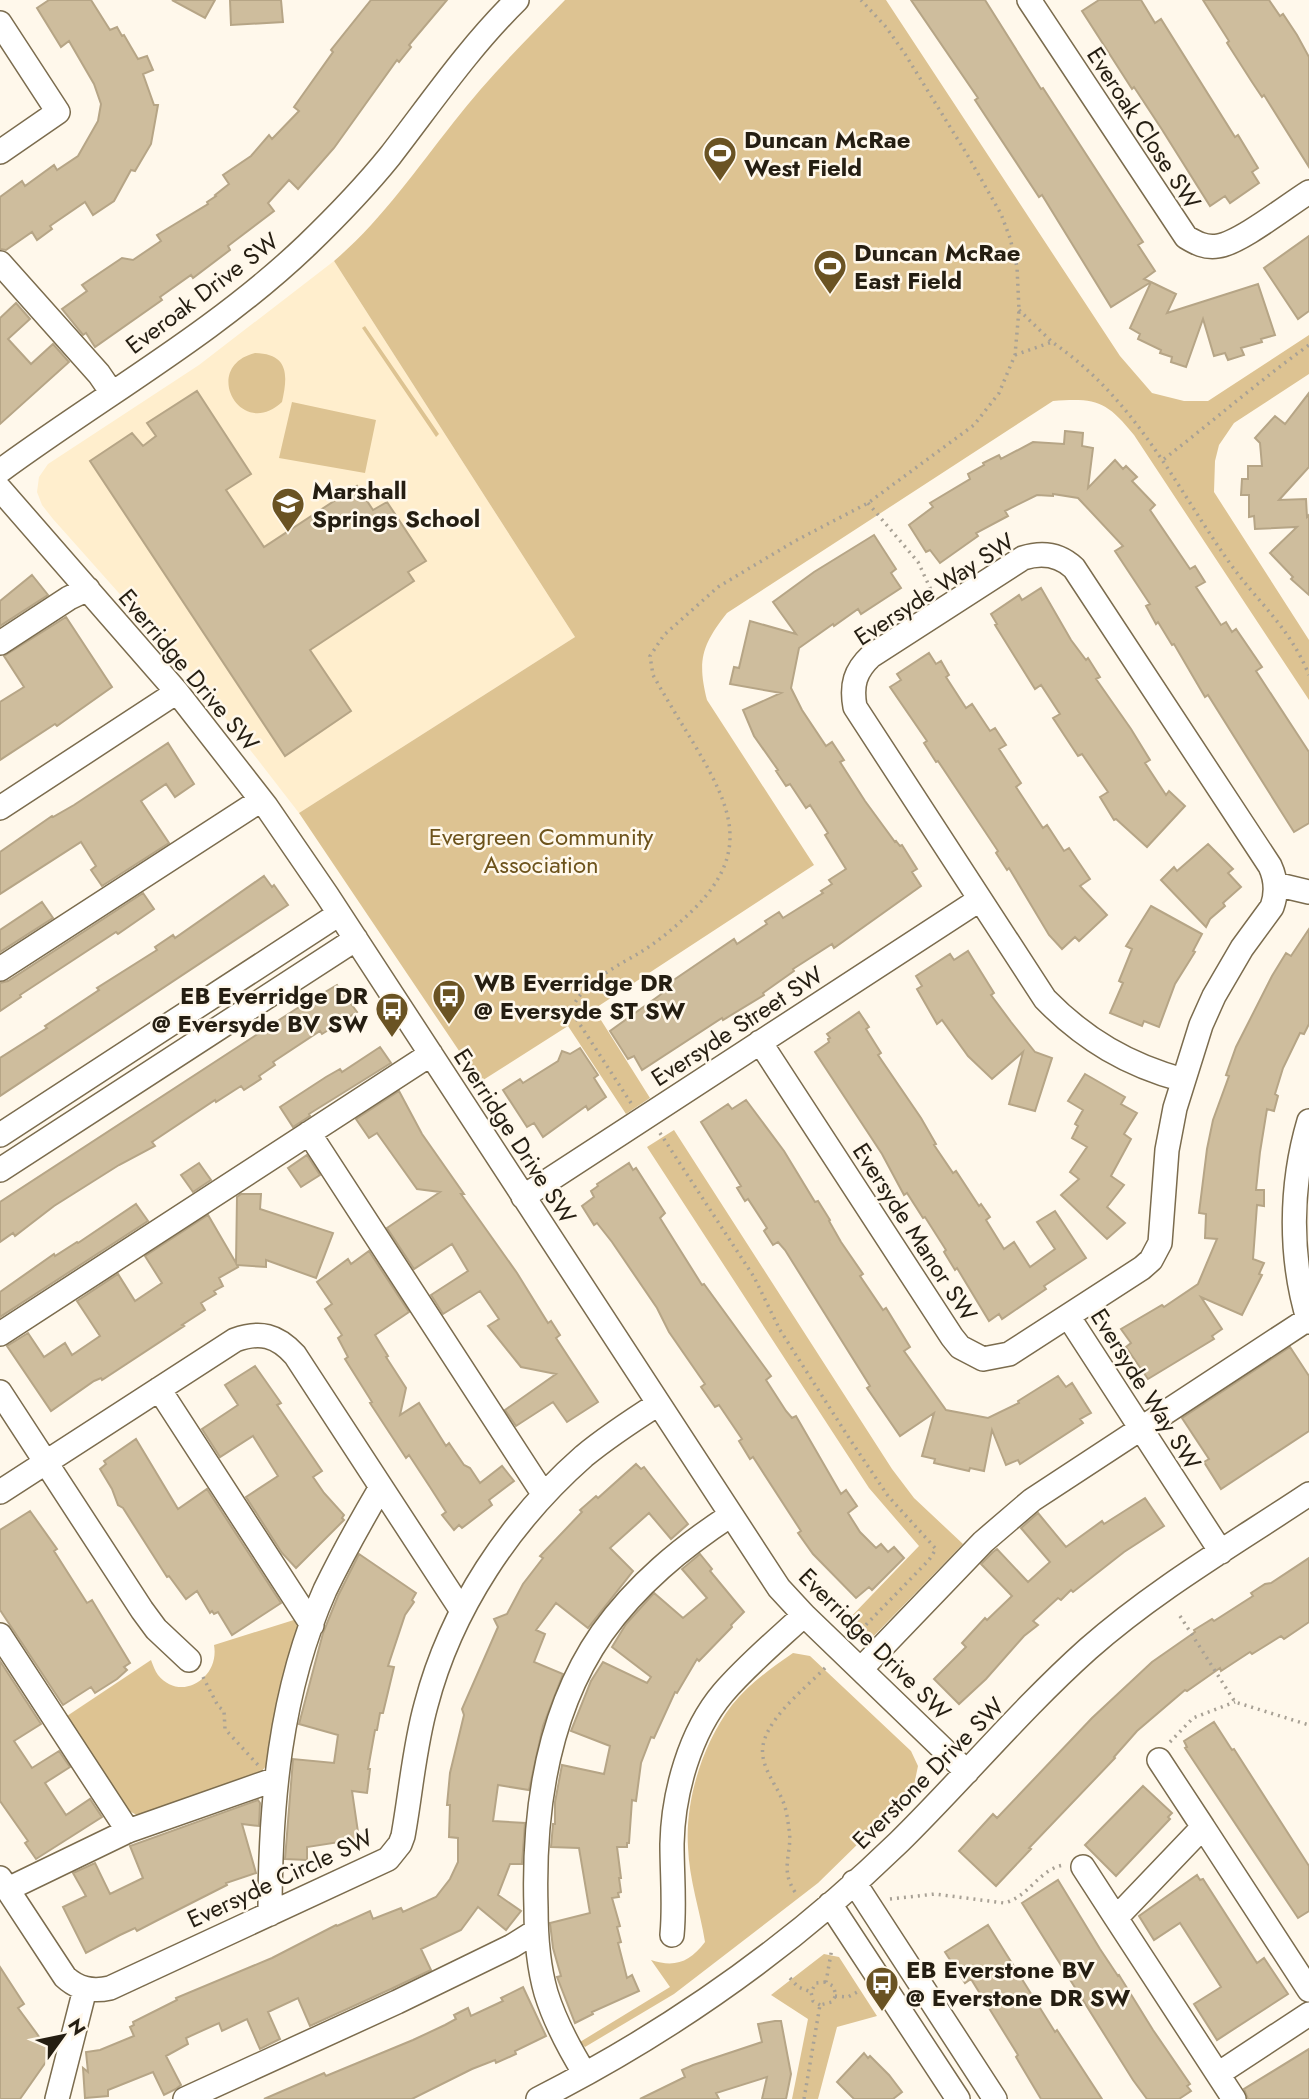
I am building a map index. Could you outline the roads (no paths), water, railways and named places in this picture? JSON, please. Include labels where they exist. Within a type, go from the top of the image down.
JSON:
[{"type":"street","name":"Everoak Drive SW","points":[[0,471],[215,322],[306,246],[369,181],[451,74],[517,0]]},
{"type":"street","name":"Everoak Close SW","points":[[1029,0],[1186,237],[1211,247],[1228,244],[1309,192]]},
{"type":"street","points":[[0,23],[58,112],[0,152]]},
{"type":"street","points":[[0,263],[99,374],[111,393]]},
{"type":"street","name":"Everridge Drive SW","points":[[0,489],[177,692],[261,800],[356,939],[779,1588],[967,1772]]},
{"type":"street","name":"Eversyde Way SW","points":[[1183,1080],[1156,1073],[1120,1057],[1079,1031],[1045,999],[859,716],[853,699],[852,688],[856,675],[871,656],[1023,558],[1043,554],[1070,564],[1270,866],[1275,884],[1272,907],[1242,948],[1214,996],[1201,1025],[1183,1080],[1167,1150],[1161,1237],[1155,1254],[1142,1268],[1068,1316],[1221,1552]]},
{"type":"street","points":[[0,643],[69,598],[88,589]]},
{"type":"street","points":[[0,808],[177,692]]},
{"type":"street","points":[[0,969],[261,800]]},
{"type":"street","points":[[1275,884],[1309,892]]},
{"type":"street","name":"Eversyde Street SW","points":[[523,1197],[979,900]]},
{"type":"street","points":[[0,1135],[339,914]]},
{"type":"street","points":[[0,1170],[356,939]]},
{"type":"street","name":"Eversyde Manor SW","points":[[760,1042],[960,1348],[983,1359],[1009,1354],[1068,1316]]},
{"type":"street","points":[[0,1334],[430,1054]]},
{"type":"street","points":[[860,1669],[983,1542],[1032,1500],[1308,1321],[1298,1269],[1294,1226],[1296,1187],[1309,1121]]},
{"type":"street","points":[[309,1133],[544,1495]]},
{"type":"street","points":[[0,1492],[235,1340],[260,1334],[274,1337],[295,1355],[462,1611]]},
{"type":"street","points":[[159,1389],[312,1625]]},
{"type":"street","points":[[0,1392],[142,1610],[156,1629],[188,1660]]},
{"type":"street","name":"Eversyde Circle SW","points":[[85,1989],[110,1988],[388,1858],[400,1844],[405,1828],[426,1703],[438,1666],[462,1611],[497,1553],[544,1495],[585,1456],[659,1404]]},
{"type":"street","points":[[270,1914],[276,1779],[291,1698],[312,1625],[337,1567],[381,1487]]},
{"type":"street","name":"Everstone Drive SW","points":[[538,2099],[630,2049],[769,1954],[900,1841],[1087,1650],[1161,1590],[1309,1494]]},
{"type":"street","points":[[585,2074],[560,2030],[546,1992],[538,1957],[535,1890],[540,1803],[551,1752],[570,1694],[602,1634],[646,1580],[675,1554],[731,1515]]},
{"type":"street","points":[[672,1935],[675,1911],[673,1834],[680,1783],[687,1757],[710,1711],[722,1694],[804,1615]]},
{"type":"street","points":[[0,1635],[128,1831]]},
{"type":"street","points":[[1159,1760],[1309,1990]]},
{"type":"street","points":[[57,2099],[85,1989],[71,1983],[65,1976],[4,1884],[128,1831],[276,1779]]},
{"type":"street","points":[[1116,1918],[1203,1827]]},
{"type":"street","points":[[1083,1867],[1234,2099]]},
{"type":"street","points":[[855,1882],[995,2099]]},
{"type":"street","points":[[830,1904],[958,2099]]},
{"type":"street","points":[[185,2099],[397,2002],[500,1952],[536,1931]]},
{"type":"street","points":[[1218,2074],[1309,2014]]},
{"type":"place","name":"Duncan McRae West Field","points":[[720,183]]},
{"type":"place","name":"Duncan McRae East Field","points":[[830,296]]},
{"type":"place","name":"Marshall Springs School","points":[[288,534]]},
{"type":"place","name":"WB Everridge DR @ Eversyde ST SW","points":[[449,1026]]},
{"type":"place","name":"EB Everridge DR @ Eversyde BV SW","points":[[392,1039]]},
{"type":"place","name":"EB Everstone BV @ Everstone DR SW","points":[[882,2013]]},
{"type":"park label","name":"Evergreen Community Association","points":[[541,850]]}]
